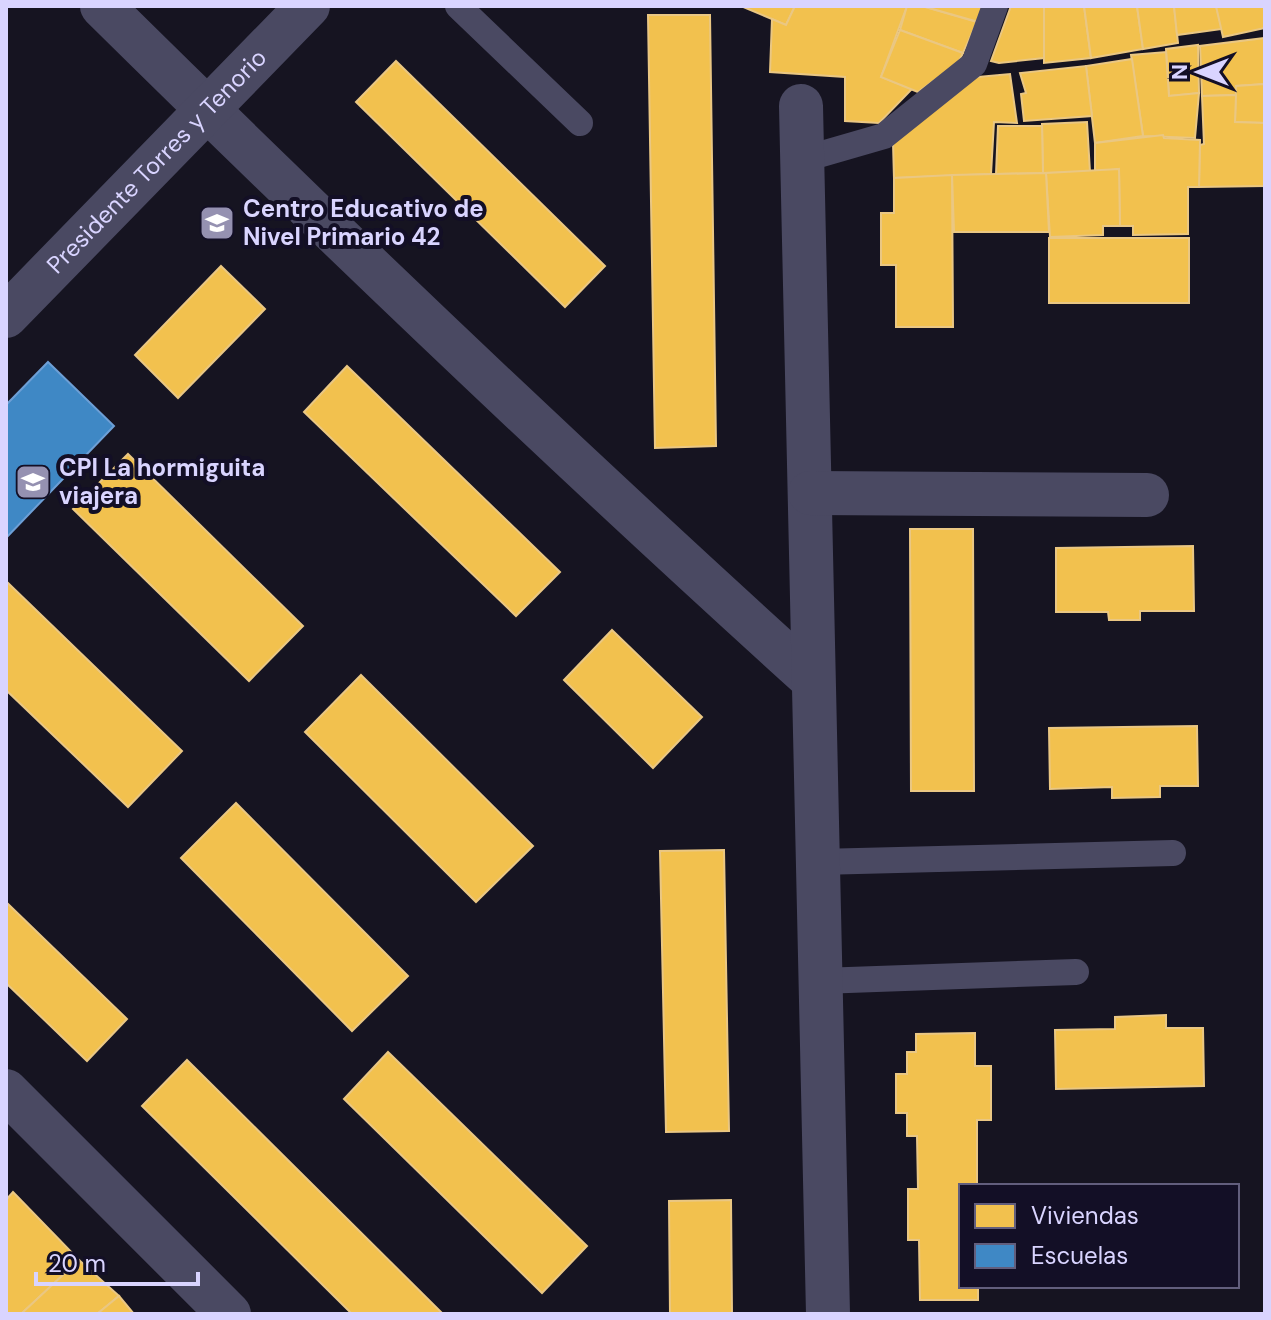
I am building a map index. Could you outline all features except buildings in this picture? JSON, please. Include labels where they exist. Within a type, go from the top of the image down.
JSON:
[{"type":"street","points":[[102,6],[206,109],[669,549],[813,680]]},
{"type":"street","name":"Presidente Torres y Tenorio","points":[[6,316],[308,6]]},
{"type":"street","points":[[801,106],[828,1314]]},
{"type":"street","points":[[810,493],[1147,495]]},
{"type":"street","points":[[6,1091],[229,1314]]},
{"type":"lane","points":[[458,6],[580,123]]},
{"type":"lane","points":[[801,160],[884,136],[974,64],[995,6]]},
{"type":"lane","points":[[818,862],[1173,853]]},
{"type":"lane","points":[[820,981],[1076,972]]},
{"type":"place","name":"Centro Educativo de Nivel Primario 42","points":[[217,223]]},
{"type":"place","name":"CPI La hormiguita viajera","points":[[33,482]]}]
